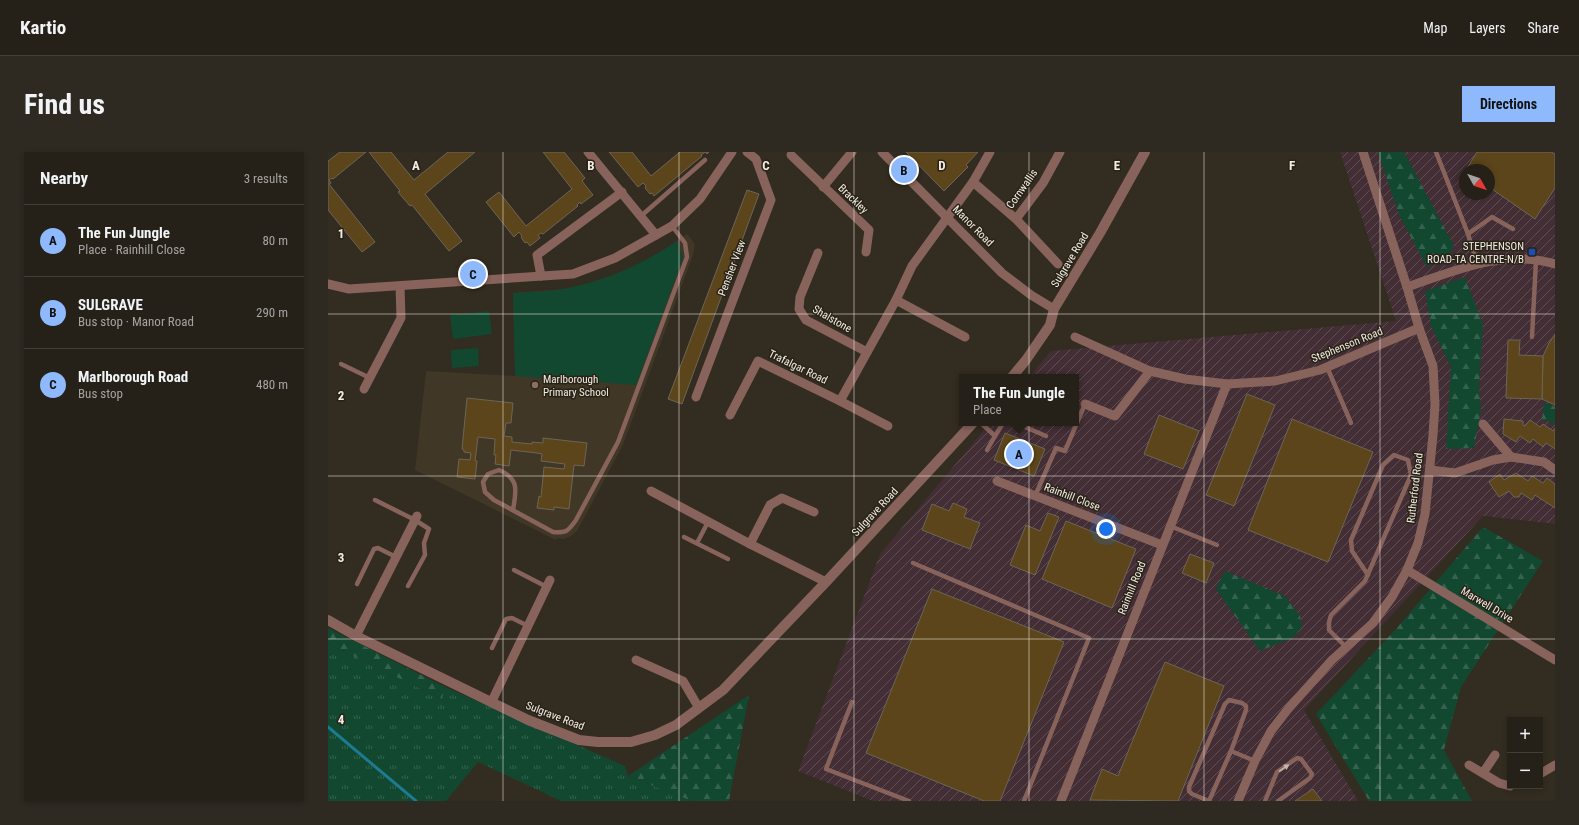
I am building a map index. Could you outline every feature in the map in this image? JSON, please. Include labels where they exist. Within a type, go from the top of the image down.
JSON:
[{"type":"street","points":[[588,152],[656,235]]},
{"type":"street","points":[[328,284],[349,289],[573,274],[614,258],[672,226],[700,199],[732,152]]},
{"type":"street","name":"Pensher View","points":[[696,397],[771,200],[756,159],[746,152]]},
{"type":"street","name":"Brackley","points":[[823,187],[852,152]]},
{"type":"street","name":"Manor Road","points":[[882,152],[1002,273],[1031,295],[1054,309]]},
{"type":"street","points":[[840,401],[896,300],[912,266],[973,182],[990,152]]},
{"type":"street","name":"Cornwallis","points":[[1016,219],[1043,183],[1060,152]]},
{"type":"street","name":"Sulgrave Road","points":[[1014,374],[1050,325],[1054,309],[1100,233],[1145,152]]},
{"type":"street","name":"Rutherford Road","points":[[1238,801],[1255,761],[1271,731],[1288,709],[1332,660],[1373,623],[1392,597],[1407,570],[1418,543],[1425,514],[1435,404],[1433,366],[1419,328],[1363,152]]},
{"type":"street","name":"Brackley","points":[[791,154],[868,230],[866,252]]},
{"type":"street","name":"Cornwallis","points":[[973,182],[1016,219],[1058,264]]},
{"type":"street","points":[[541,276],[537,255],[622,192]]},
{"type":"street","name":"Shalstone","points":[[818,254],[800,297],[799,309],[806,320],[867,352]]},
{"type":"street","points":[[1407,287],[1477,263],[1507,258],[1536,260],[1555,264]]},
{"type":"street","points":[[364,389],[401,318],[400,286]]},
{"type":"street","points":[[896,300],[965,337]]},
{"type":"street","name":"Stephenson Road","points":[[1075,337],[1150,371],[1185,379],[1227,384],[1274,381],[1320,370],[1419,328]]},
{"type":"street","name":"Trafalgar Road","points":[[730,415],[758,361],[888,426]]},
{"type":"street","points":[[1084,404],[1115,416],[1150,371]]},
{"type":"street","name":"Rainhill Road","points":[[1061,801],[1227,384]]},
{"type":"street","points":[[1483,424],[1511,457]]},
{"type":"street","name":"Sulgrave Road","points":[[328,620],[356,636],[528,720],[579,740],[598,742],[631,742],[655,735],[676,725],[723,690],[826,582],[970,426]]},
{"type":"street","points":[[1430,470],[1455,473],[1493,460],[1511,457],[1544,462],[1555,470]]},
{"type":"street","name":"Rainhill Close","points":[[997,481],[1162,545]]},
{"type":"street","points":[[651,491],[750,544],[826,582]]},
{"type":"street","points":[[750,544],[770,504],[782,498],[814,512]]},
{"type":"street","points":[[356,636],[416,518]]},
{"type":"street","name":"Marwell Drive","points":[[1407,570],[1555,660]]},
{"type":"street","points":[[492,702],[549,584]]},
{"type":"street","points":[[636,660],[683,682],[699,708]]},
{"type":"street","points":[[1483,773],[1495,754]]},
{"type":"street","points":[[1469,764],[1499,783],[1507,785]]},
{"type":"street","points":[[1543,772],[1555,766]]},
{"type":"lane","points":[[1436,152],[1468,234],[1477,263]]},
{"type":"lane","points":[[641,216],[705,160]]},
{"type":"lane","points":[[1468,234],[1492,216],[1513,229]]},
{"type":"lane","points":[[513,510],[516,484],[509,474],[499,470],[488,474],[483,482],[485,492],[494,500],[552,532],[562,533],[569,530],[576,520],[618,442],[687,257],[685,243],[672,226]]},
{"type":"lane","points":[[1532,337],[1536,260]]},
{"type":"lane","points":[[341,364],[370,378]]},
{"type":"lane","points":[[1327,367],[1351,423]]},
{"type":"lane","points":[[1079,416],[1084,404]]},
{"type":"lane","points":[[983,426],[995,436]]},
{"type":"lane","points":[[987,450],[1001,426]]},
{"type":"lane","points":[[1023,426],[1046,436]]},
{"type":"lane","points":[[1035,496],[1056,448],[1065,451],[1075,426]]},
{"type":"lane","points":[[1346,648],[1329,630],[1328,622],[1331,616],[1365,581],[1368,575],[1411,475],[1408,460],[1394,455],[1383,465],[1351,540],[1352,551],[1368,575]]},
{"type":"lane","points":[[375,500],[416,518],[427,527],[430,532],[424,543],[425,555],[408,586]]},
{"type":"lane","points":[[697,543],[708,522]]},
{"type":"lane","points":[[1170,526],[1217,545]]},
{"type":"lane","points":[[684,537],[728,559]]},
{"type":"lane","points":[[356,584],[374,549],[378,548],[396,557]]},
{"type":"lane","points":[[913,563],[1089,638],[1024,801]]},
{"type":"lane","points":[[514,570],[549,584]]},
{"type":"lane","points":[[492,648],[506,619],[512,618],[528,626]]},
{"type":"lane","points":[[1229,700],[1234,700],[1246,706],[1246,710],[1231,751],[1209,801],[1192,794],[1189,791],[1189,787],[1225,704],[1229,700]]},
{"type":"lane","points":[[852,702],[826,768],[909,801]]},
{"type":"lane","points":[[1231,751],[1255,761]]},
{"type":"lane","points":[[1265,801],[1277,772],[1297,758],[1301,759],[1312,774],[1310,778],[1278,801]]},
{"type":"shaded area","points":[[1340,152],[1555,152],[1555,524],[1483,516],[1304,710],[1358,801],[873,801],[798,771],[880,554],[987,426],[1079,426],[1079,374],[1032,374],[1051,351],[1396,321]]},
{"type":"shaded area","name":"Marlborough Primary School","points":[[687,234],[695,244],[693,255],[623,445],[577,531],[564,539],[557,538],[556,540],[415,470],[426,371],[515,376],[513,293],[567,289],[593,282],[625,271],[655,256]]},
{"type":"green space","points":[[1378,152],[1404,152],[1454,246],[1446,260],[1427,267],[1399,215]]},
{"type":"green space","points":[[677,241],[683,258],[636,385],[515,376],[513,293],[541,292],[583,285],[625,270]]},
{"type":"green space","points":[[1465,277],[1483,325],[1479,388],[1481,411],[1474,448],[1446,449],[1451,367],[1431,326],[1425,291]]},
{"type":"green space","points":[[489,311],[492,334],[453,339],[450,315]]},
{"type":"green space","points":[[478,348],[479,366],[452,368],[451,350]]},
{"type":"green space","points":[[1544,402],[1555,407],[1555,424],[1542,419]]},
{"type":"green space","points":[[1483,527],[1543,561],[1461,687],[1444,750],[1472,801],[1369,801],[1316,714],[1396,629]]},
{"type":"green space","points":[[1225,571],[1285,596],[1300,616],[1302,627],[1294,637],[1260,651],[1216,589]]},
{"type":"green space","points":[[328,628],[445,687],[442,699],[328,644]]},
{"type":"green space","points":[[328,644],[442,699],[445,687],[625,766],[628,776],[692,801],[561,801],[478,762],[446,801],[328,801]]},
{"type":"green space","points":[[749,695],[729,801],[692,801],[628,776]]},
{"type":"building","points":[[340,152],[366,152],[333,179],[332,178],[329,180],[331,183],[329,184],[375,242],[362,252],[328,210],[328,161]]},
{"type":"building","points":[[369,152],[391,152],[414,180],[448,152],[475,152],[425,194],[462,241],[449,251],[412,205],[410,206],[398,192],[400,191]]},
{"type":"building","points":[[543,152],[564,152],[585,178],[582,181],[593,195],[581,204],[580,202],[577,205],[578,206],[543,234],[541,233],[538,235],[540,238],[530,246],[527,242],[525,243],[519,232],[514,237],[486,202],[499,192],[526,226],[572,189]]},
{"type":"building","points":[[609,152],[632,152],[651,176],[680,152],[705,152],[654,196],[652,193],[650,194],[643,183],[638,187]]},
{"type":"building","points":[[906,152],[978,152],[966,165],[968,167],[944,191]]},
{"type":"building","points":[[1477,152],[1551,152],[1555,154],[1555,188],[1535,219],[1495,191],[1495,164],[1470,164]]},
{"type":"building","points":[[747,190],[759,194],[682,404],[668,399]]},
{"type":"building","points":[[1555,334],[1555,405],[1542,399],[1543,356]]},
{"type":"building","points":[[1508,340],[1520,340],[1519,355],[1543,356],[1542,399],[1506,398]]},
{"type":"building","points":[[1247,394],[1275,405],[1234,506],[1206,495]]},
{"type":"building","points":[[467,398],[513,403],[511,423],[506,423],[504,436],[512,437],[512,442],[532,444],[532,442],[543,443],[543,438],[587,443],[584,466],[574,465],[569,509],[554,507],[554,510],[537,508],[539,496],[541,497],[544,467],[564,469],[565,464],[541,461],[542,454],[511,450],[509,466],[495,464],[495,439],[478,437],[475,461],[477,461],[475,479],[457,477],[459,459],[470,460],[471,453],[464,452],[462,449]]},
{"type":"building","points":[[1159,415],[1199,431],[1183,469],[1144,454]]},
{"type":"building","points":[[1292,419],[1373,452],[1328,562],[1248,530]]},
{"type":"building","points":[[1504,419],[1523,421],[1523,425],[1525,426],[1530,420],[1540,427],[1543,424],[1553,431],[1555,428],[1555,449],[1546,443],[1543,447],[1533,439],[1530,443],[1520,436],[1516,442],[1503,434]]},
{"type":"building","points":[[1005,433],[1045,449],[1034,476],[994,460]]},
{"type":"building","points":[[1516,473],[1528,481],[1532,476],[1543,483],[1547,478],[1555,484],[1555,508],[1535,495],[1532,500],[1521,493],[1519,497],[1514,497],[1509,491],[1499,497],[1489,482],[1500,474],[1504,480]]},
{"type":"building","points":[[953,503],[967,509],[964,517],[980,523],[970,549],[922,530],[932,504],[949,511]]},
{"type":"building","points":[[1048,513],[1059,517],[1035,575],[1010,565],[1026,525],[1040,531]]},
{"type":"building","points":[[1066,521],[1136,549],[1112,608],[1042,579]]},
{"type":"building","points":[[1190,554],[1214,563],[1206,583],[1182,573]]},
{"type":"building","points":[[932,589],[1064,642],[1000,801],[984,801],[866,753]]},
{"type":"building","points":[[1165,662],[1224,686],[1178,801],[1090,800],[1102,769],[1118,776]]},
{"type":"building","points":[[1313,789],[1322,801],[1295,801]]},
{"type":"waterway","points":[[328,727],[416,801]]},
{"type":"place","name":"SULGRAVE","points":[[904,170]]},
{"type":"place","name":"STEPHENSON ROAD-TA CENTRE-N/B","points":[[1532,252]]},
{"type":"place","name":"Marlborough Road","points":[[473,274]]},
{"type":"place","name":"Marlborough Primary School","points":[[535,385]]},
{"type":"place","name":"The Fun Jungle","points":[[1019,454]]}]
